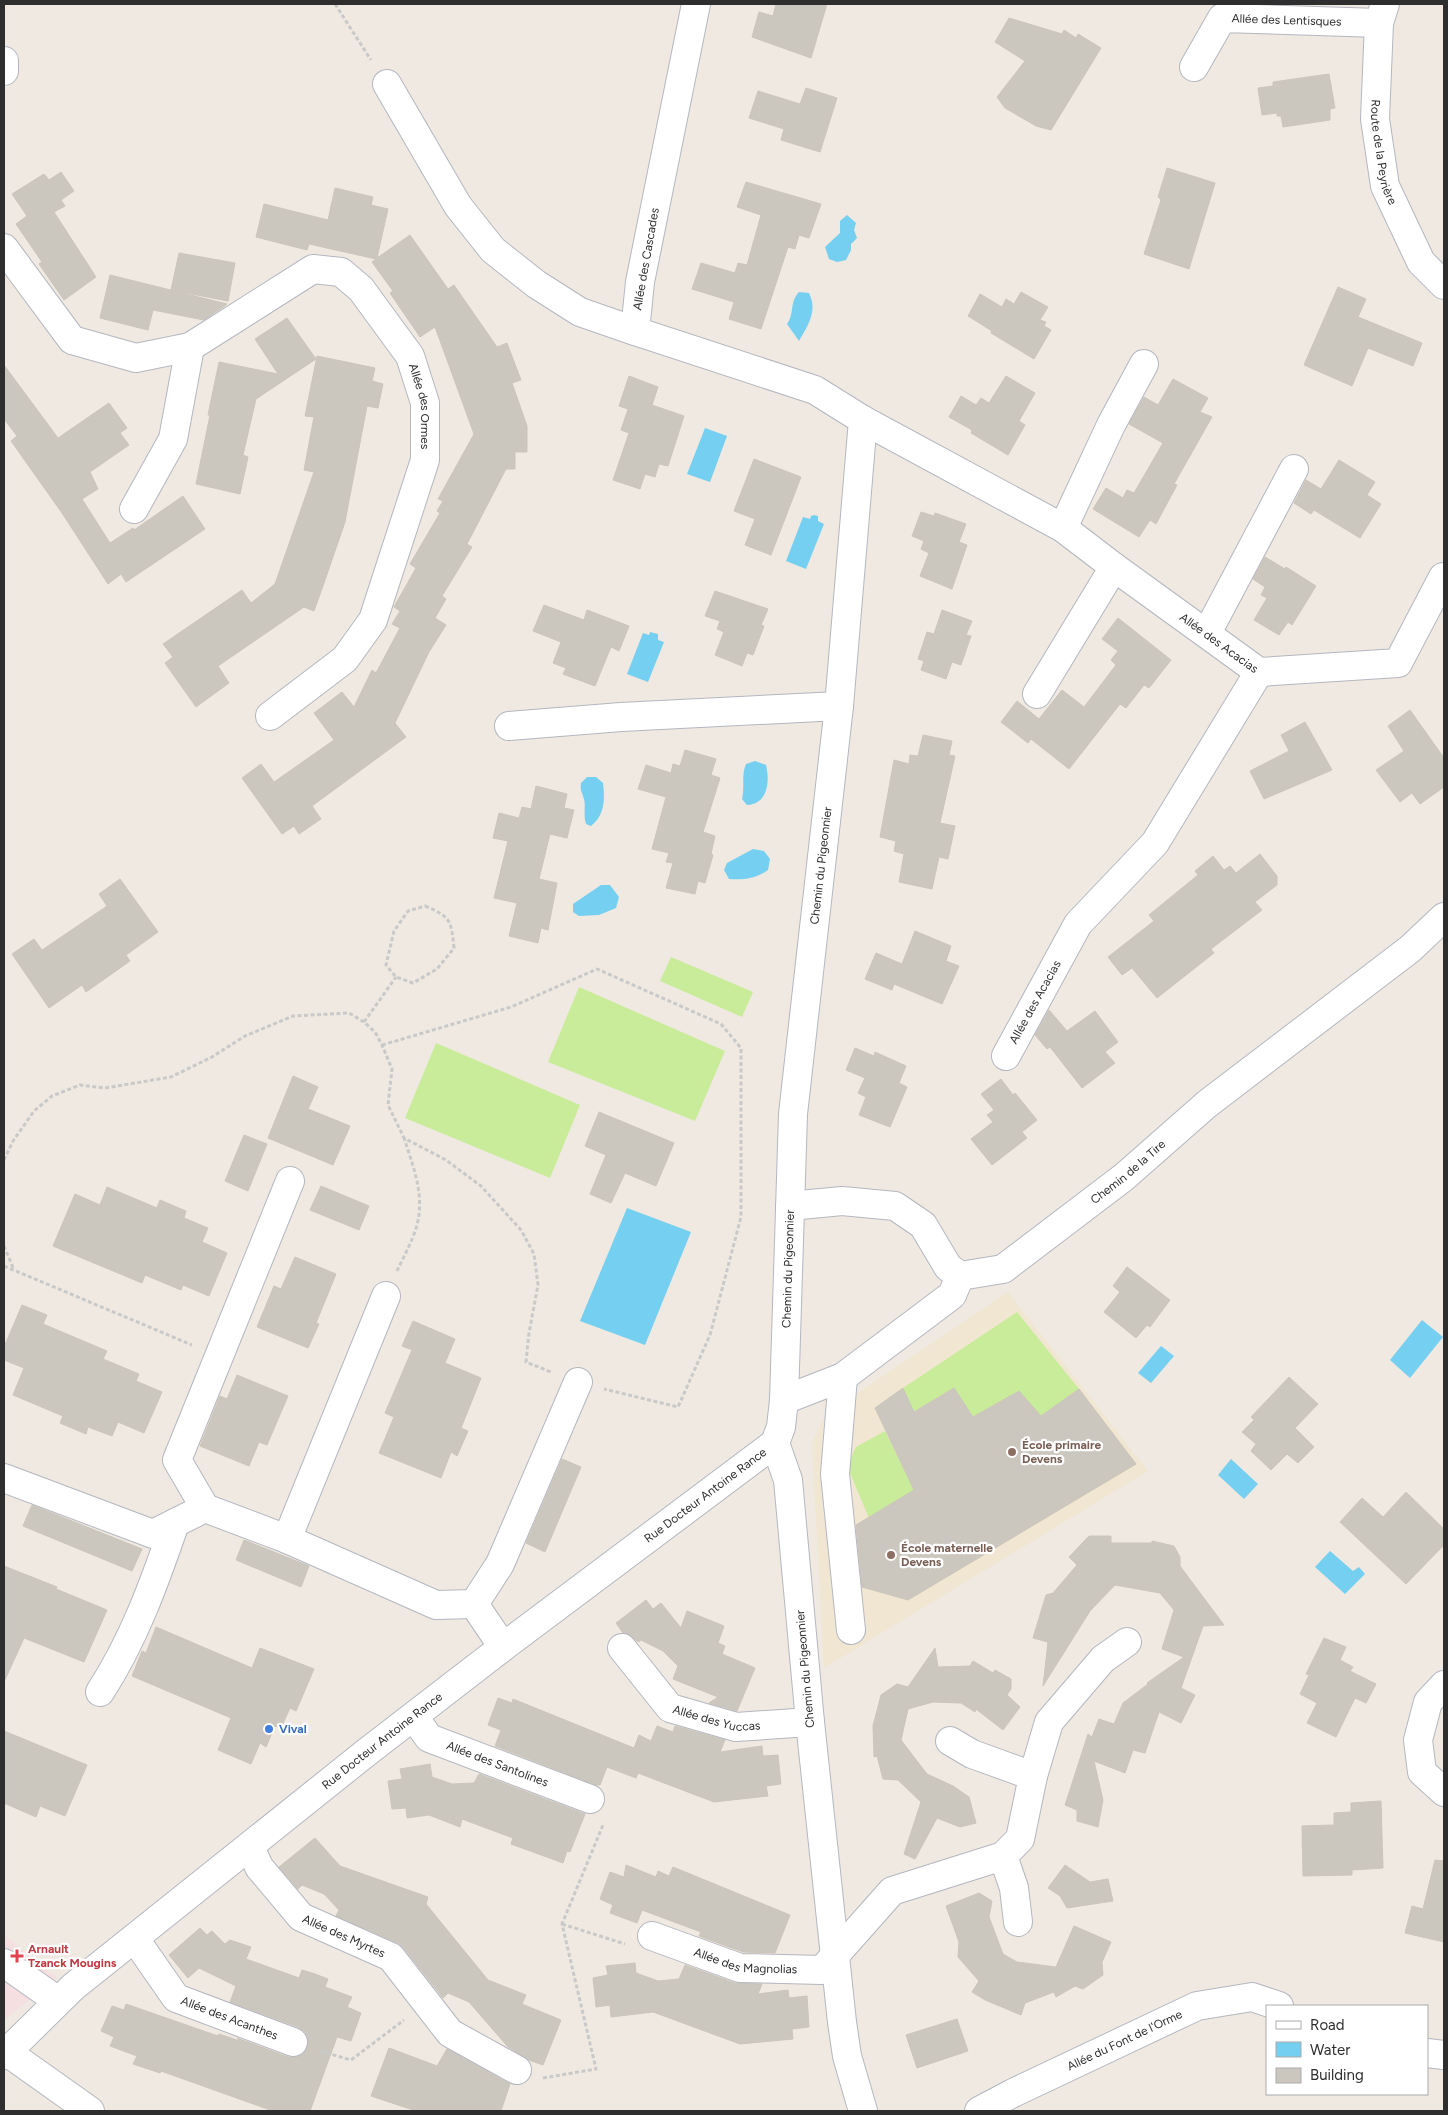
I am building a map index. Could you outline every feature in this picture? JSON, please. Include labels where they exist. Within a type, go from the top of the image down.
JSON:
[{"type":"street","name":"Allée des Cascades","points":[[635,331],[640,282],[696,4]]},
{"type":"street","name":"Allée des Lentisques","points":[[1194,67],[1222,18],[1382,13]]},
{"type":"street","name":"Route de la Peyrière","points":[[1382,13],[1375,119],[1386,186],[1421,262],[1444,285]]},
{"type":"street","points":[[4,60],[4,71]]},
{"type":"street","points":[[387,84],[458,206],[493,250],[536,284],[580,312],[815,390],[863,420]]},
{"type":"street","name":"Allée des Ormes","points":[[4,248],[72,340],[136,358],[190,346],[313,269],[341,272],[361,290],[410,356],[425,404],[425,460],[373,620],[345,659],[270,716]]},
{"type":"street","points":[[134,509],[173,439],[190,346]]},
{"type":"street","points":[[1063,528],[1111,425],[1144,364]]},
{"type":"street","name":"Allée des Acacias","points":[[863,420],[1063,528],[1259,672],[1155,844],[1078,924],[1006,1056]]},
{"type":"street","name":"Chemin du Pigeonnier","points":[[863,420],[839,706],[793,1114],[784,1400],[781,1427],[775,1443],[788,1480],[810,1722],[847,2056],[863,2111]]},
{"type":"street","points":[[1207,633],[1294,469]]},
{"type":"street","points":[[1037,694],[1114,567]]},
{"type":"street","points":[[1259,672],[1398,662],[1443,577]]},
{"type":"street","points":[[509,726],[621,717],[839,706]]},
{"type":"street","name":"Chemin de la Tire","points":[[960,1276],[1003,1269],[1124,1177],[1207,1104],[1410,949],[1444,917]]},
{"type":"street","points":[[290,1181],[177,1460],[205,1508],[287,1539],[436,1604],[474,1604]]},
{"type":"street","points":[[784,1400],[842,1376],[952,1295],[960,1276],[948,1267],[923,1225],[895,1206],[842,1201],[790,1206]]},
{"type":"street","points":[[287,1539],[386,1296]]},
{"type":"street","points":[[842,1376],[835,1474],[851,1630]]},
{"type":"street","points":[[474,1604],[500,1564],[578,1382]]},
{"type":"street","name":"Rue Docteur Antoine Rance","points":[[5,2053],[58,2001],[250,1846],[503,1647],[775,1443]]},
{"type":"street","points":[[4,1478],[153,1534],[205,1508]]},
{"type":"street","points":[[100,1692],[119,1663],[158,1572],[175,1523]]},
{"type":"street","points":[[474,1604],[503,1647]]},
{"type":"street","points":[[835,1955],[892,1891],[1003,1856],[1020,1839],[1033,1776],[1049,1722],[1103,1659],[1127,1642]]},
{"type":"street","name":"Allée des Yuccas","points":[[622,1648],[670,1708],[736,1727],[810,1722]]},
{"type":"street","points":[[1444,1685],[1428,1702],[1418,1740],[1422,1772],[1444,1792]]},
{"type":"street","name":"Allée des Santolines","points":[[414,1717],[429,1738],[590,1799]]},
{"type":"street","points":[[950,1741],[972,1754],[1033,1776]]},
{"type":"street","name":"Allée des Myrtes","points":[[250,1846],[258,1867],[301,1917],[392,1956],[450,2033],[517,2070]]},
{"type":"street","points":[[1003,1856],[1014,1888],[1018,1922]]},
{"type":"street","name":"Allée des Magnolias","points":[[652,1936],[740,1968],[822,1970],[835,1955]]},
{"type":"street","name":"Allée des Acanthes","points":[[135,1939],[176,1998],[293,2042]]},
{"type":"street","points":[[4,1963],[58,2001]]},
{"type":"street","name":"Allée du Font de l'Orme","points":[[979,2111],[1013,2092],[1197,2006],[1252,1997],[1276,2005]]},
{"type":"street","points":[[5,2053],[90,2111]]},
{"type":"street","points":[[1428,2053],[1444,2056]]},
{"type":"path","points":[[336,4],[387,84]]},
{"type":"path","points":[[425,906],[443,914],[452,925],[454,948],[436,969],[413,983],[396,977],[386,965],[394,931],[408,911],[425,906]]},
{"type":"path","points":[[382,1045],[510,1008],[597,969],[721,1024],[741,1048],[741,1217],[710,1335],[678,1407],[578,1382],[526,1362],[538,1285],[534,1254],[521,1230],[481,1186],[446,1160],[404,1138]]},
{"type":"path","points":[[364,1022],[396,977]]},
{"type":"path","points":[[4,1160],[13,1141],[34,1111],[52,1096],[80,1085],[104,1088],[171,1077],[212,1057],[245,1036],[293,1016],[349,1014],[364,1022],[375,1032],[392,1069],[388,1105],[404,1138],[415,1170],[420,1196],[418,1224],[386,1296]]},
{"type":"path","points":[[4,1246],[14,1270]]},
{"type":"path","points":[[4,1266],[219,1356]]},
{"type":"path","points":[[517,2070],[538,2079],[596,2068],[562,1924],[610,1808],[590,1799]]},
{"type":"path","points":[[562,1924],[634,1947],[652,1936]]},
{"type":"path","points":[[293,2042],[351,2060],[426,2003]]},
{"type":"shaded area","points":[[1008,1292],[1148,1471],[824,1668],[812,1444],[825,1415]]},
{"type":"shaded area","name":"Arnault Tzanck Mougins","points":[[4,1935],[57,1978],[4,2020]]},
{"type":"green space","points":[[671,957],[753,992],[742,1017],[660,981]]},
{"type":"green space","points":[[579,987],[725,1051],[695,1121],[548,1062]]},
{"type":"green space","points":[[436,1043],[580,1105],[550,1178],[405,1118]]},
{"type":"green space","points":[[1017,1312],[1079,1389],[1041,1416],[973,1417],[954,1388],[914,1412],[903,1388]]},
{"type":"green space","points":[[885,1431],[914,1490],[869,1518],[847,1466],[856,1447]]},
{"type":"water","points":[[847,215],[856,223],[854,230],[857,238],[851,244],[851,250],[846,260],[837,262],[829,259],[825,247],[840,233],[840,221]]},
{"type":"water","points":[[799,292],[809,293],[812,300],[812,312],[811,318],[799,341],[787,324],[791,316],[794,300]]},
{"type":"water","points":[[705,428],[727,436],[710,482],[687,474]]},
{"type":"water","points":[[814,515],[818,516],[818,521],[824,524],[806,569],[786,561],[803,517],[810,519]]},
{"type":"water","points":[[650,632],[658,634],[658,640],[664,642],[648,682],[627,674],[643,633],[649,635]]},
{"type":"water","points":[[755,761],[766,765],[768,778],[766,791],[759,801],[747,805],[742,799],[744,772],[746,764]]},
{"type":"water","points":[[587,777],[596,777],[603,783],[604,789],[604,801],[601,812],[596,822],[591,826],[586,824],[585,802],[581,788],[581,783]]},
{"type":"water","points":[[753,849],[764,851],[770,859],[768,870],[749,878],[729,879],[724,870],[727,863]]},
{"type":"water","points":[[601,885],[610,885],[619,897],[616,908],[599,915],[579,916],[573,912],[573,904]]},
{"type":"water","points":[[627,1208],[691,1232],[645,1345],[580,1321]]},
{"type":"water","points":[[1422,1320],[1443,1337],[1410,1378],[1390,1360]]},
{"type":"water","points":[[1161,1346],[1174,1356],[1151,1383],[1138,1373]]},
{"type":"water","points":[[1231,1459],[1258,1484],[1244,1499],[1218,1475]]},
{"type":"water","points":[[1330,1551],[1353,1571],[1359,1567],[1365,1574],[1345,1594],[1315,1567]]},
{"type":"building","points":[[776,4],[827,4],[811,58],[752,37],[759,12],[773,16]]},
{"type":"building","points":[[1009,18],[1062,34],[1064,30],[1076,38],[1078,34],[1101,48],[1051,130],[1036,126],[1005,108],[997,97],[1025,61],[995,42]]},
{"type":"building","points":[[1329,74],[1335,108],[1330,109],[1330,120],[1283,127],[1281,116],[1277,116],[1277,113],[1262,115],[1258,88],[1273,86],[1273,82]]},
{"type":"building","points":[[806,88],[837,98],[820,152],[781,140],[784,129],[749,118],[758,91],[800,104]]},
{"type":"building","points":[[1167,168],[1215,183],[1189,269],[1144,254],[1161,200],[1158,197]]},
{"type":"building","points":[[61,172],[74,191],[61,200],[65,206],[54,212],[96,277],[64,300],[39,264],[42,262],[16,224],[27,216],[12,194],[44,174],[49,180]]},
{"type":"building","points":[[746,182],[821,204],[809,238],[799,235],[795,249],[788,247],[761,329],[729,319],[734,302],[692,289],[701,263],[735,273],[738,263],[747,265],[761,215],[737,207]]},
{"type":"building","points":[[335,188],[373,197],[371,205],[388,209],[377,258],[410,235],[448,289],[454,285],[497,347],[507,343],[521,380],[512,383],[527,426],[527,452],[515,452],[515,469],[506,469],[467,544],[472,547],[442,596],[446,599],[435,618],[446,625],[429,652],[395,723],[406,737],[312,806],[321,819],[299,834],[294,826],[282,834],[242,778],[261,764],[274,782],[334,740],[314,713],[342,692],[354,707],[372,670],[376,673],[400,628],[392,624],[400,611],[394,607],[416,568],[410,564],[440,513],[437,511],[443,501],[438,499],[474,434],[435,327],[420,337],[390,293],[393,291],[372,262],[376,259],[309,244],[307,250],[256,237],[264,204],[328,220]]},
{"type":"building","points":[[179,253],[235,263],[228,301],[171,290]]},
{"type":"building","points":[[110,275],[227,304],[204,320],[153,310],[148,330],[100,318]]},
{"type":"building","points":[[1338,287],[1366,299],[1358,317],[1422,343],[1413,366],[1368,348],[1352,386],[1304,365]]},
{"type":"building","points":[[1021,292],[1048,307],[1040,320],[1046,322],[1044,326],[1051,330],[1034,359],[991,333],[992,331],[968,316],[980,294],[1002,307],[1006,299],[1014,304]]},
{"type":"building","points":[[287,318],[316,359],[256,399],[243,455],[248,457],[240,494],[196,484],[219,362],[278,374],[255,339]]},
{"type":"building","points":[[317,356],[375,368],[372,381],[383,384],[378,408],[367,406],[345,522],[324,583],[314,611],[304,607],[218,666],[229,683],[196,707],[165,663],[173,657],[163,644],[242,590],[251,603],[275,584],[314,472],[304,470],[314,417],[305,416]]},
{"type":"building","points":[[4,365],[58,438],[109,403],[127,428],[120,433],[129,445],[90,472],[98,489],[82,499],[110,543],[133,528],[134,530],[183,496],[205,529],[126,582],[121,574],[108,584],[62,513],[11,441],[17,436],[4,419]]},
{"type":"building","points":[[629,376],[658,387],[652,405],[684,416],[668,466],[659,464],[655,477],[645,474],[640,489],[613,480],[629,433],[621,430],[628,409],[619,406]]},
{"type":"building","points":[[1006,376],[1035,393],[1019,421],[1025,425],[1008,455],[971,433],[972,430],[949,417],[961,396],[976,405],[981,398],[989,403]]},
{"type":"building","points":[[1173,379],[1208,398],[1200,412],[1212,417],[1174,484],[1177,485],[1156,524],[1150,520],[1139,537],[1093,509],[1106,488],[1123,498],[1127,490],[1134,493],[1163,443],[1129,424],[1144,397],[1158,405]]},
{"type":"building","points":[[754,459],[801,477],[771,555],[745,545],[755,519],[734,511]]},
{"type":"building","points":[[1339,460],[1375,482],[1367,495],[1381,504],[1360,538],[1314,510],[1311,514],[1294,503],[1306,480],[1321,489]]},
{"type":"building","points":[[921,512],[934,516],[935,513],[966,524],[959,542],[967,545],[952,589],[920,576],[929,553],[921,549],[924,541],[912,536]]},
{"type":"building","points":[[1265,557],[1285,569],[1286,567],[1316,586],[1292,625],[1288,622],[1279,635],[1254,620],[1267,598],[1261,595],[1265,587],[1253,579]]},
{"type":"building","points":[[715,591],[768,609],[761,625],[764,626],[753,655],[747,653],[742,666],[715,655],[724,632],[717,629],[720,621],[705,616]]},
{"type":"building","points":[[544,605],[584,620],[587,610],[629,626],[619,651],[611,647],[595,686],[563,674],[566,668],[553,663],[561,642],[533,631]]},
{"type":"building","points":[[942,610],[972,621],[966,635],[971,636],[961,665],[952,662],[946,679],[921,670],[924,661],[918,659],[927,632],[934,634]]},
{"type":"building","points":[[1118,618],[1171,660],[1149,688],[1144,685],[1126,708],[1120,704],[1069,769],[1031,739],[1028,743],[1001,722],[1017,701],[1039,719],[1062,690],[1084,707],[1116,665],[1111,660],[1118,651],[1102,639]]},
{"type":"building","points":[[1410,710],[1444,758],[1444,787],[1420,804],[1412,793],[1400,802],[1376,770],[1404,751],[1388,726]]},
{"type":"building","points":[[1305,722],[1332,770],[1264,799],[1250,771],[1289,751],[1281,735]]},
{"type":"building","points":[[923,735],[952,741],[949,755],[955,756],[940,823],[955,826],[948,859],[939,857],[932,889],[899,882],[904,854],[894,851],[896,841],[880,837],[894,760],[909,764],[910,755],[918,756]]},
{"type":"building","points":[[685,750],[716,759],[711,775],[720,778],[703,832],[715,836],[711,854],[713,855],[705,883],[698,881],[695,894],[666,888],[673,863],[666,862],[669,853],[652,849],[666,797],[638,789],[646,765],[671,773],[673,764],[680,766]]},
{"type":"building","points":[[536,786],[567,794],[564,808],[574,810],[567,838],[550,834],[539,879],[557,883],[548,930],[541,928],[538,943],[509,936],[517,903],[494,898],[508,841],[493,838],[499,813],[519,818],[522,807],[531,809]]},
{"type":"building","points":[[1260,854],[1277,876],[1277,885],[1255,902],[1262,910],[1211,949],[1214,953],[1157,998],[1132,968],[1122,975],[1108,957],[1154,921],[1149,915],[1198,875],[1195,871],[1213,856],[1224,870],[1230,866],[1236,873]]},
{"type":"building","points":[[120,879],[158,932],[126,955],[130,961],[86,992],[82,985],[49,1008],[12,954],[34,939],[42,950],[107,906],[99,894]]},
{"type":"building","points":[[915,931],[951,946],[946,961],[959,966],[942,1004],[894,984],[892,990],[865,979],[876,953],[902,964]]},
{"type":"building","points":[[1049,1010],[1067,1031],[1095,1011],[1118,1042],[1105,1052],[1115,1063],[1082,1088],[1050,1047],[1047,1049],[1035,1035]]},
{"type":"building","points":[[855,1048],[874,1056],[875,1052],[906,1066],[899,1083],[907,1087],[890,1127],[859,1115],[866,1097],[858,1093],[865,1078],[846,1070]]},
{"type":"building","points":[[293,1076],[318,1087],[308,1109],[350,1126],[333,1165],[268,1138]]},
{"type":"building","points":[[1001,1079],[1013,1095],[1015,1093],[1037,1120],[1022,1132],[1027,1138],[992,1165],[971,1139],[993,1122],[987,1115],[994,1110],[981,1094]]},
{"type":"building","points":[[599,1112],[674,1143],[656,1186],[625,1173],[611,1203],[590,1194],[606,1155],[585,1146]]},
{"type":"building","points":[[244,1135],[267,1144],[248,1191],[225,1181]]},
{"type":"building","points":[[321,1186],[369,1206],[359,1230],[310,1210]]},
{"type":"building","points":[[107,1187],[157,1208],[160,1200],[186,1211],[184,1218],[208,1228],[202,1242],[227,1253],[209,1296],[183,1285],[181,1290],[145,1275],[142,1283],[53,1246],[75,1194],[100,1205]]},
{"type":"building","points":[[295,1257],[336,1274],[316,1323],[319,1324],[308,1348],[257,1327],[274,1286],[281,1289]]},
{"type":"building","points":[[1127,1267],[1170,1300],[1150,1327],[1147,1325],[1136,1338],[1104,1312],[1120,1292],[1113,1286]]},
{"type":"building","points":[[22,1305],[47,1315],[43,1324],[107,1351],[103,1359],[139,1374],[136,1381],[162,1392],[144,1433],[118,1422],[112,1436],[88,1427],[86,1434],[60,1423],[63,1416],[13,1395],[24,1368],[4,1360],[4,1347]]},
{"type":"building","points":[[413,1321],[455,1339],[445,1363],[481,1378],[461,1428],[468,1431],[457,1456],[451,1452],[441,1478],[379,1453],[394,1417],[385,1413],[412,1350],[402,1346]]},
{"type":"building","points":[[237,1375],[288,1396],[267,1445],[259,1442],[249,1466],[200,1446],[220,1396],[227,1399]]},
{"type":"building","points":[[1289,1377],[1318,1404],[1295,1428],[1314,1447],[1298,1463],[1287,1454],[1271,1470],[1251,1451],[1256,1444],[1242,1432],[1254,1420],[1251,1417]]},
{"type":"building","points":[[903,1388],[914,1412],[954,1388],[973,1417],[1019,1391],[1041,1416],[1079,1389],[1136,1464],[908,1600],[862,1587],[856,1525],[914,1490],[875,1408]]},
{"type":"building","points":[[562,1459],[581,1467],[545,1552],[526,1543]]},
{"type":"building","points":[[1406,1492],[1444,1529],[1444,1545],[1406,1584],[1340,1522],[1362,1498],[1383,1517]]},
{"type":"building","points":[[32,1505],[142,1549],[132,1571],[23,1526]]},
{"type":"building","points":[[1089,1536],[1111,1536],[1111,1543],[1152,1543],[1152,1541],[1174,1546],[1180,1557],[1180,1566],[1224,1625],[1203,1626],[1181,1688],[1195,1695],[1181,1723],[1159,1712],[1145,1753],[1133,1750],[1125,1773],[1094,1761],[1103,1800],[1098,1827],[1077,1821],[1077,1810],[1065,1805],[1088,1734],[1092,1737],[1099,1719],[1114,1724],[1123,1703],[1147,1683],[1184,1657],[1162,1649],[1174,1610],[1160,1593],[1115,1585],[1090,1611],[1043,1686],[1048,1642],[1033,1638],[1046,1595],[1053,1593],[1077,1565],[1069,1557]]},
{"type":"building","points":[[244,1540],[309,1566],[301,1587],[236,1560]]},
{"type":"building","points":[[4,1566],[57,1587],[56,1589],[107,1610],[84,1662],[24,1638],[4,1682]]},
{"type":"building","points":[[646,1600],[653,1609],[661,1603],[681,1628],[687,1611],[724,1626],[718,1643],[725,1646],[722,1654],[755,1668],[737,1711],[709,1703],[718,1697],[673,1679],[678,1666],[663,1651],[641,1640],[638,1642],[628,1634],[623,1633],[616,1623]]},
{"type":"building","points":[[156,1627],[252,1668],[260,1648],[314,1669],[296,1711],[290,1708],[281,1728],[275,1726],[266,1747],[260,1743],[251,1764],[218,1750],[231,1718],[132,1676],[142,1651],[146,1653]]},
{"type":"building","points":[[1324,1638],[1346,1647],[1340,1660],[1353,1667],[1350,1671],[1376,1684],[1366,1703],[1355,1698],[1336,1737],[1307,1723],[1317,1703],[1300,1694],[1309,1675],[1306,1674]]},
{"type":"building","points":[[935,1648],[938,1667],[970,1666],[973,1661],[993,1673],[995,1670],[1011,1679],[1011,1689],[1007,1695],[1020,1707],[1003,1730],[976,1709],[975,1712],[961,1703],[933,1702],[908,1709],[901,1740],[927,1774],[953,1786],[969,1797],[976,1823],[960,1827],[937,1818],[915,1859],[904,1854],[921,1802],[898,1780],[883,1779],[877,1756],[874,1757],[873,1726],[881,1695],[897,1684],[908,1687]]},
{"type":"building","points":[[498,1698],[512,1703],[513,1699],[634,1748],[639,1735],[651,1741],[657,1726],[673,1732],[675,1726],[725,1740],[720,1752],[762,1746],[763,1756],[778,1755],[781,1784],[766,1786],[768,1796],[714,1802],[638,1773],[636,1778],[607,1767],[600,1785],[596,1785],[495,1746],[501,1730],[488,1725]]},
{"type":"building","points":[[4,1731],[87,1765],[65,1816],[40,1806],[36,1817],[4,1803]]},
{"type":"building","points":[[430,1764],[432,1777],[452,1784],[474,1783],[479,1774],[585,1814],[570,1852],[567,1851],[563,1863],[511,1844],[513,1838],[462,1819],[460,1827],[429,1815],[407,1818],[406,1808],[392,1809],[388,1781],[402,1779],[400,1769]]},
{"type":"building","points":[[1381,1801],[1383,1868],[1352,1870],[1352,1875],[1303,1876],[1302,1826],[1334,1825],[1334,1813],[1351,1812],[1351,1803]]},
{"type":"building","points":[[315,1838],[340,1866],[428,1897],[426,1904],[488,1980],[526,1995],[522,2004],[561,2020],[543,2065],[529,2060],[508,2047],[469,2002],[448,1993],[443,1998],[398,1943],[336,1916],[339,1910],[324,1894],[302,1885],[298,1889],[279,1867]]},
{"type":"building","points":[[1435,1860],[1444,1861],[1444,1942],[1405,1933],[1412,1906],[1423,1909]]},
{"type":"building","points":[[626,1865],[656,1877],[658,1871],[669,1876],[673,1867],[790,1915],[775,1953],[743,1952],[699,1936],[701,1932],[642,1910],[637,1923],[610,1913],[613,1905],[600,1899],[610,1872],[624,1877]]},
{"type":"building","points":[[1065,1865],[1090,1882],[1108,1879],[1113,1901],[1067,1908],[1060,1896],[1048,1888]]},
{"type":"building","points":[[979,1893],[992,1901],[989,1917],[1003,1954],[1017,1962],[1056,1967],[1074,1926],[1111,1942],[1102,1962],[1103,1975],[1083,1989],[1075,1986],[1056,1997],[1054,1992],[1025,2003],[1021,2015],[985,2000],[972,1992],[979,1981],[958,1957],[959,1942],[946,1906]]},
{"type":"building","points":[[200,1928],[207,1935],[212,1931],[225,1944],[230,1940],[251,1947],[246,1959],[299,1978],[302,1970],[315,1974],[328,1979],[325,1987],[352,1997],[347,2007],[361,2013],[351,2041],[337,2037],[310,2111],[273,2111],[161,2071],[160,2073],[133,2064],[137,2056],[110,2046],[114,2037],[101,2031],[112,2006],[124,2010],[126,2004],[218,2036],[219,2034],[240,2041],[237,2038],[288,2057],[296,2057],[303,2054],[307,2048],[308,2040],[305,2032],[298,2027],[230,2002],[236,1986],[199,1968],[188,1978],[169,1955]]},
{"type":"building","points":[[635,1963],[636,1973],[658,1981],[679,1979],[685,1965],[735,1983],[762,1984],[758,1994],[788,1990],[789,1998],[807,1996],[809,2027],[792,2029],[793,2039],[740,2044],[653,2012],[611,2017],[610,2005],[596,2007],[593,1978],[608,1975],[606,1966]]},
{"type":"building","points":[[957,2019],[968,2051],[917,2068],[906,2035]]},
{"type":"building","points":[[389,2048],[437,2066],[447,2049],[510,2084],[501,2111],[416,2111],[371,2096]]},
{"type":"place","name":"École primaire Devens","points":[[1012,1452]]},
{"type":"place","name":"École maternelle Devens","points":[[891,1555]]},
{"type":"place","name":"Vival","points":[[269,1729]]},
{"type":"place","name":"Arnault Tzanck Mougins","points":[[17,1956]]}]
